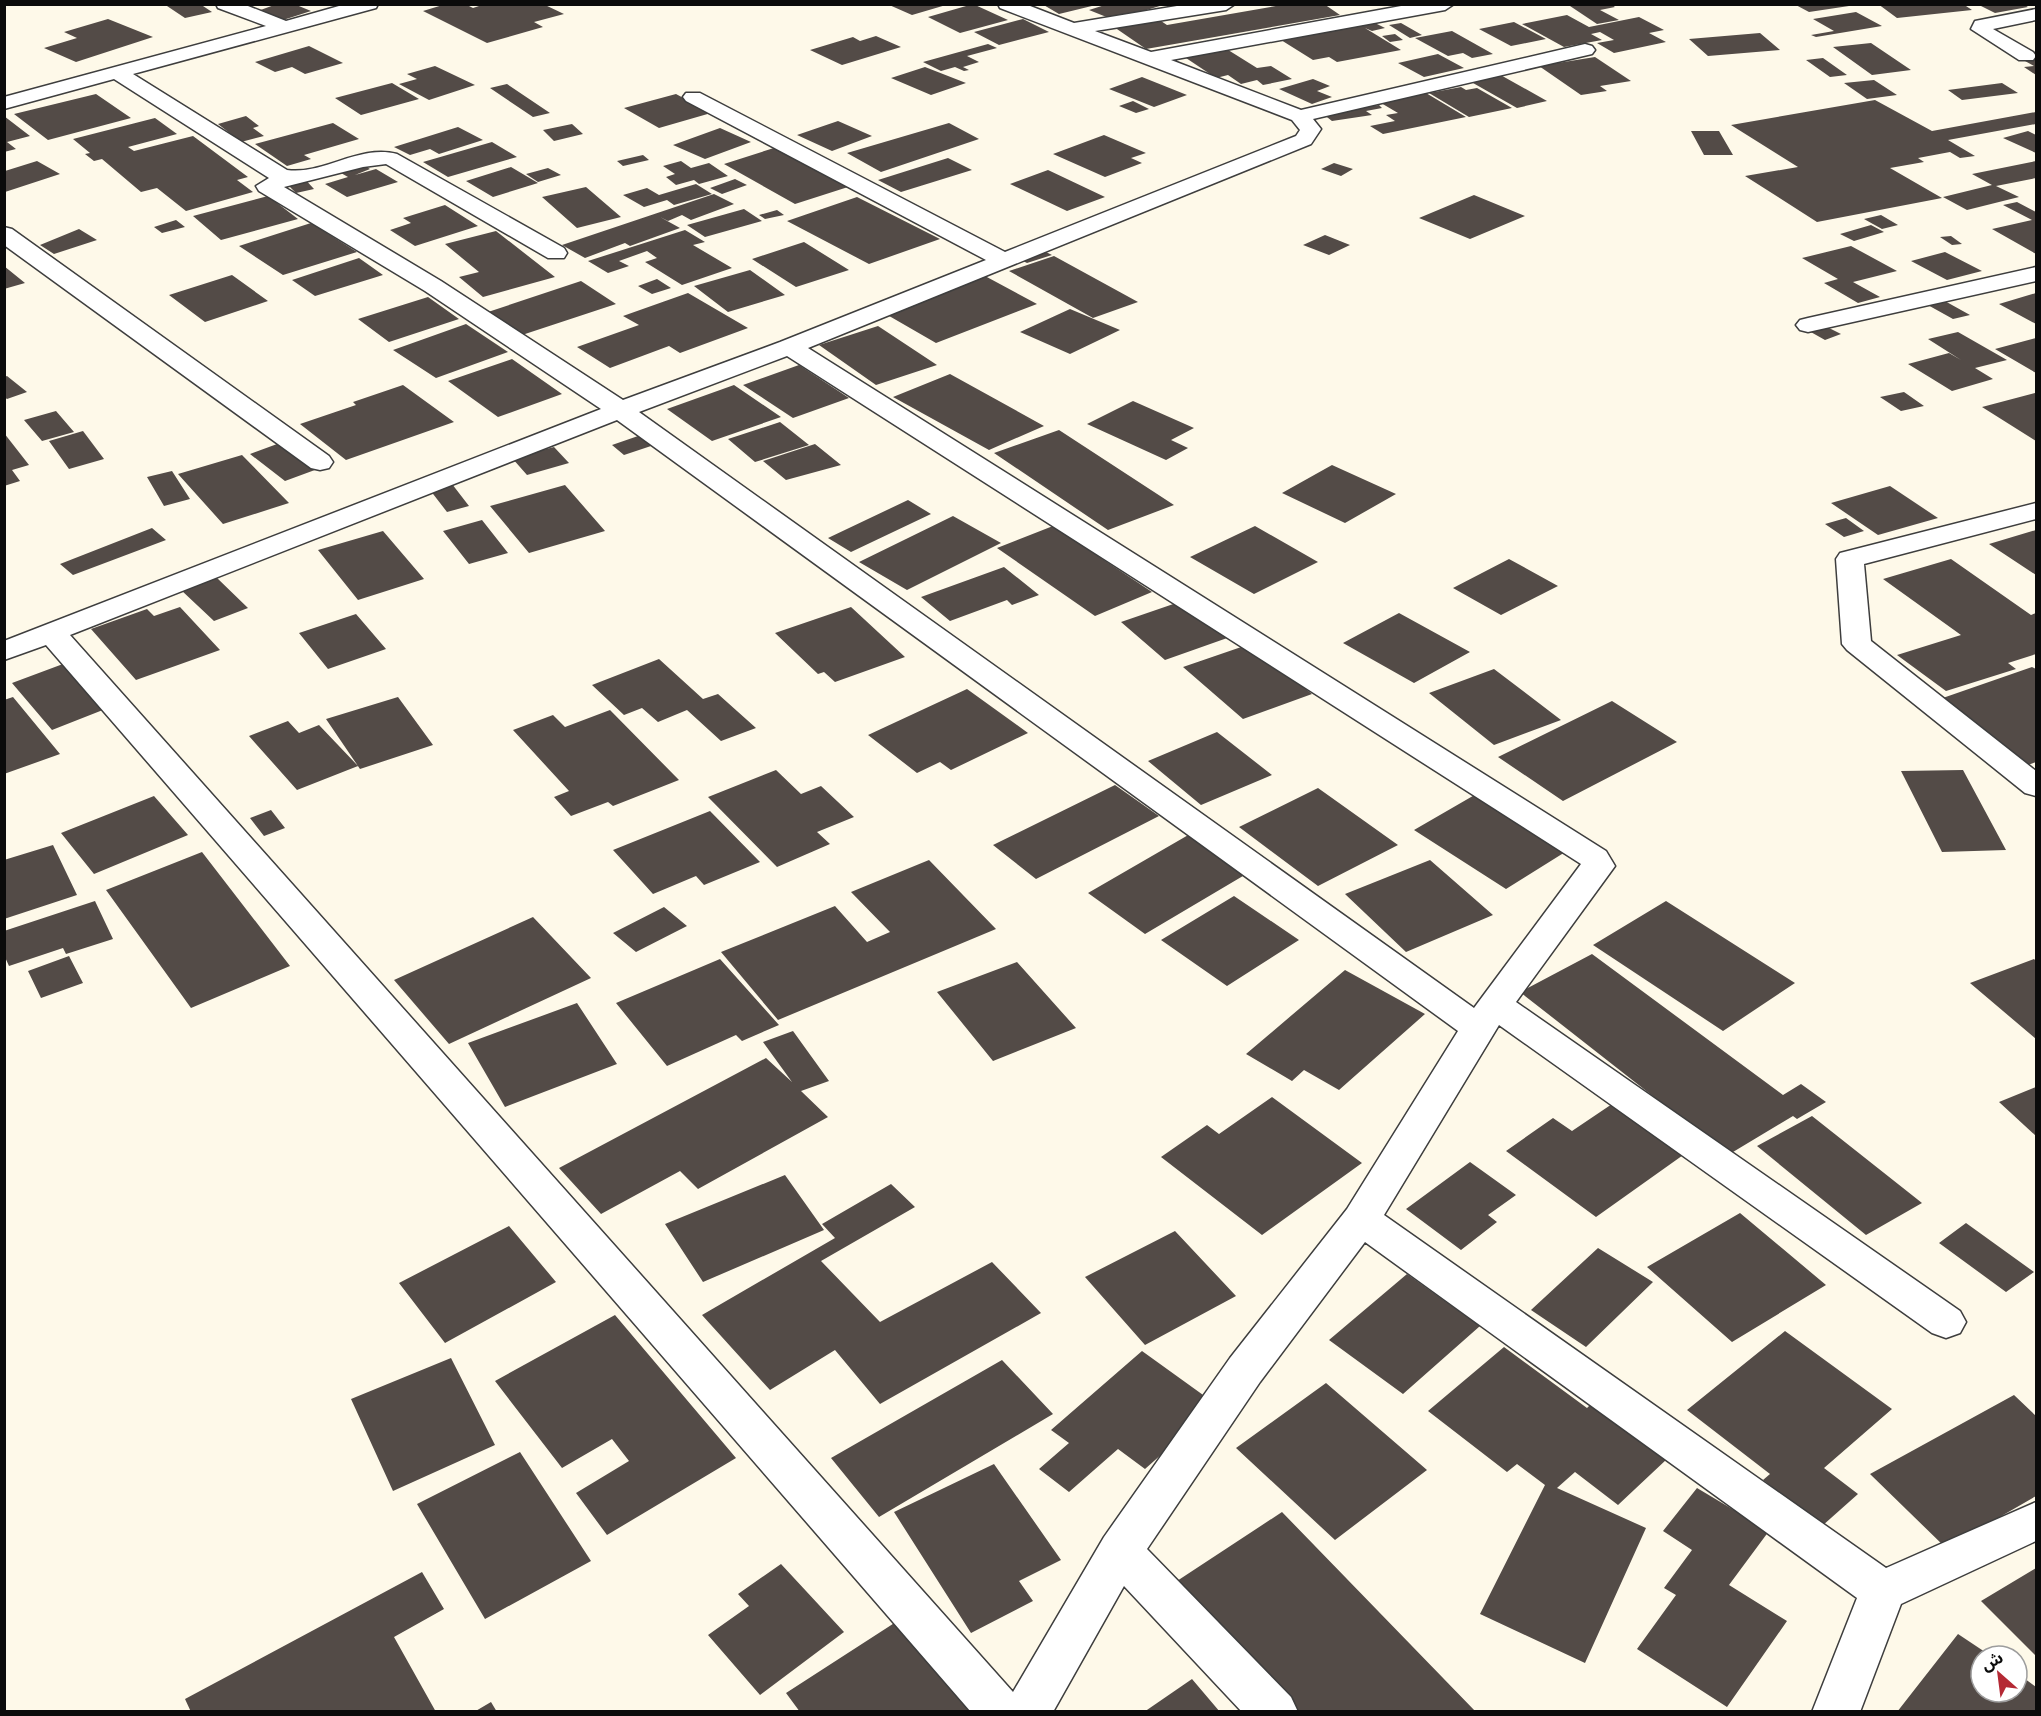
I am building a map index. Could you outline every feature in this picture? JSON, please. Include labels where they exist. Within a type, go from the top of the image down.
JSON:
[{"type":"street","points":[[225,4],[286,27]]},
{"type":"street","points":[[4,103],[369,4]]},
{"type":"street","points":[[4,651],[1005,261],[1304,140],[1311,129],[1299,116],[1007,4]]},
{"type":"street","points":[[1072,29],[1226,4]]},
{"type":"street","points":[[1147,59],[1445,4]]},
{"type":"street","points":[[2026,56],[1980,29],[1982,25],[1992,22],[2037,15]]},
{"type":"street","points":[[1299,116],[1585,50]]},
{"type":"street","points":[[116,72],[287,178]]},
{"type":"street","points":[[693,97],[1005,261]]},
{"type":"street","points":[[556,253],[390,158],[372,157],[287,178],[267,186],[433,286],[620,410],[1487,1017],[1946,1322]]},
{"type":"street","points":[[4,234],[320,462]]},
{"type":"street","points":[[1808,325],[2037,274]]},
{"type":"street","points":[[789,347],[1594,858],[1598,866],[1487,1017],[1361,1219],[1245,1370],[1120,1551],[1027,1712]]},
{"type":"street","points":[[2037,511],[1850,559],[1857,644],[2037,786]]},
{"type":"street","points":[[51,632],[1001,1712]]},
{"type":"street","points":[[1361,1219],[1883,1592]]},
{"type":"street","points":[[1836,1712],[1883,1592],[2037,1521]]},
{"type":"street","points":[[1120,1551],[1274,1712]]},
{"type":"building","points":[[164,4],[200,4],[212,12],[185,18]]},
{"type":"building","points":[[277,4],[294,4],[311,11],[280,21],[255,12]]},
{"type":"building","points":[[446,4],[465,4],[473,8],[485,4],[543,4],[564,14],[534,22],[543,27],[487,43],[423,11]]},
{"type":"building","points":[[887,4],[946,4],[946,5],[912,15]]},
{"type":"building","points":[[973,4],[1008,20],[960,33],[928,17]]},
{"type":"building","points":[[1042,4],[1096,4],[1096,5],[1059,14]]},
{"type":"building","points":[[1108,4],[1163,5],[1114,20],[1089,10]]},
{"type":"building","points":[[1287,4],[1324,4],[1340,15],[1146,49],[1114,27],[1158,19],[1167,25]]},
{"type":"building","points":[[1567,4],[1611,4],[1615,7],[1600,10],[1619,20],[1597,24]]},
{"type":"building","points":[[1794,4],[1849,4],[1849,6],[1809,12]]},
{"type":"building","points":[[1878,4],[1963,4],[1972,10],[1897,18]]},
{"type":"building","points":[[1977,4],[2023,4],[2028,7],[1995,13]]},
{"type":"building","points":[[1856,12],[1882,26],[1816,37],[1811,35],[1834,31],[1813,19]]},
{"type":"building","points":[[1567,15],[1589,27],[1639,17],[1664,30],[1649,33],[1666,42],[1614,53],[1597,43],[1614,40],[1600,32],[1591,34],[1602,40],[1564,47],[1522,24]]},
{"type":"building","points":[[108,19],[153,37],[76,62],[44,48],[77,38],[64,32]]},
{"type":"building","points":[[1023,19],[1049,32],[999,45],[974,32]]},
{"type":"building","points":[[1369,20],[1385,28],[1372,31],[1365,28],[1401,50],[1337,62],[1329,57],[1313,60],[1281,40],[1360,25]]},
{"type":"building","points":[[1514,22],[1546,39],[1511,46],[1479,29]]},
{"type":"building","points":[[1401,23],[1422,35],[1410,38],[1389,25]]},
{"type":"building","points":[[1452,31],[1493,54],[1472,58],[1463,53],[1448,56],[1415,38]]},
{"type":"building","points":[[1760,33],[1780,50],[1708,56],[1689,39]]},
{"type":"building","points":[[1395,34],[1403,40],[1390,42],[1382,36]]},
{"type":"building","points":[[876,36],[901,47],[842,65],[810,50],[853,37],[860,41]]},
{"type":"building","points":[[1871,43],[1911,70],[1872,75],[1833,47]]},
{"type":"building","points":[[988,44],[997,48],[967,56],[979,62],[963,67],[969,70],[964,71],[955,67],[941,71],[923,62]]},
{"type":"building","points":[[309,46],[343,63],[305,74],[292,67],[275,72],[255,62]]},
{"type":"building","points":[[1225,48],[1257,68],[1271,66],[1292,79],[1263,85],[1257,80],[1241,84],[1228,75],[1216,78],[1183,56]]},
{"type":"building","points":[[1438,54],[1464,68],[1424,77],[1398,63]]},
{"type":"building","points":[[1595,57],[1631,81],[1600,86],[1607,91],[1581,95],[1539,66]]},
{"type":"building","points":[[1823,58],[1847,75],[1830,77],[1806,60]]},
{"type":"building","points":[[2036,59],[2036,75],[2024,67],[2034,66],[2025,61]]},
{"type":"building","points":[[435,66],[475,85],[429,100],[399,84],[417,79],[407,74]]},
{"type":"building","points":[[925,67],[966,83],[931,95],[891,78]]},
{"type":"building","points":[[1497,73],[1547,101],[1517,108],[1466,79]]},
{"type":"building","points":[[1142,77],[1187,95],[1154,107],[1109,89]]},
{"type":"building","points":[[1313,79],[1330,86],[1317,91],[1332,97],[1312,104],[1279,89]]},
{"type":"building","points":[[1874,80],[1897,95],[1867,99],[1844,83]]},
{"type":"building","points":[[392,83],[419,99],[361,115],[335,98]]},
{"type":"building","points":[[2002,83],[2018,93],[1962,100],[1948,90]]},
{"type":"building","points":[[507,84],[550,113],[533,117],[490,88]]},
{"type":"building","points":[[1461,87],[1466,90],[1477,88],[1512,108],[1469,117],[1429,93]]},
{"type":"building","points":[[1426,93],[1466,117],[1383,134],[1370,126],[1395,121],[1386,115],[1398,113],[1381,103]]},
{"type":"building","points":[[96,94],[131,118],[48,140],[14,114]]},
{"type":"building","points":[[676,94],[711,113],[659,128],[624,108]]},
{"type":"building","points":[[1875,100],[1932,131],[2036,112],[2036,124],[1948,140],[1975,156],[1960,158],[1950,152],[1918,158],[1924,162],[1890,168],[1942,198],[1817,222],[1745,176],[1798,167],[1731,125]]},
{"type":"building","points":[[1133,101],[1149,109],[1136,113],[1119,106]]},
{"type":"building","points":[[1379,105],[1382,108],[1366,111],[1372,115],[1332,121],[1323,114]]},
{"type":"building","points":[[4,116],[30,136],[7,142],[16,149],[4,152]]},
{"type":"building","points":[[246,116],[259,126],[253,128],[264,136],[241,142],[218,124]]},
{"type":"building","points":[[155,118],[177,134],[128,147],[134,151],[193,136],[248,177],[237,180],[253,192],[186,211],[157,188],[141,192],[102,159],[94,161],[85,154],[90,153],[73,139]]},
{"type":"building","points":[[838,121],[872,136],[832,151],[797,135]]},
{"type":"building","points":[[333,123],[359,139],[304,155],[311,159],[287,166],[255,144]]},
{"type":"building","points":[[949,123],[979,139],[881,172],[847,153]]},
{"type":"building","points":[[572,124],[583,134],[554,141],[543,130]]},
{"type":"building","points":[[458,127],[483,140],[439,154],[430,149],[410,155],[394,147]]},
{"type":"building","points":[[720,128],[751,142],[705,159],[673,145]]},
{"type":"building","points":[[1691,131],[1719,131],[1733,155],[1704,155]]},
{"type":"building","points":[[2028,131],[2036,135],[2036,153],[2003,138]]},
{"type":"building","points":[[1104,135],[1146,153],[1131,158],[1142,163],[1105,177],[1053,154]]},
{"type":"building","points":[[492,142],[517,157],[448,177],[423,162]]},
{"type":"building","points":[[777,147],[848,187],[795,204],[724,164]]},
{"type":"building","points":[[643,155],[649,160],[623,166],[617,161]]},
{"type":"building","points":[[948,158],[972,170],[901,192],[878,180]]},
{"type":"building","points":[[37,161],[60,174],[5,192],[5,171]]},
{"type":"building","points":[[681,161],[691,168],[709,163],[728,176],[699,184],[694,180],[676,185],[666,177],[675,174],[663,166]]},
{"type":"building","points":[[2036,161],[2036,178],[1996,186],[2019,197],[1967,210],[1943,197],[1992,185],[1972,174]]},
{"type":"building","points":[[1334,163],[1353,169],[1341,176],[1321,169]]},
{"type":"building","points":[[365,166],[370,169],[355,175],[376,169],[398,182],[347,197],[325,184],[348,177],[341,173]]},
{"type":"building","points":[[511,167],[538,183],[493,197],[466,181]]},
{"type":"building","points":[[548,168],[561,175],[538,182],[526,174]]},
{"type":"building","points":[[1048,170],[1105,197],[1067,211],[1010,184]]},
{"type":"building","points":[[302,176],[314,189],[296,193],[284,181]]},
{"type":"building","points":[[735,179],[747,185],[722,194],[710,188]]},
{"type":"building","points":[[696,184],[712,194],[674,205],[667,200],[644,207],[623,195],[647,188],[659,195]]},
{"type":"building","points":[[586,187],[621,217],[577,228],[542,197]]},
{"type":"building","points":[[714,194],[734,204],[691,220],[682,215],[668,221],[660,217],[680,228],[630,246],[625,243],[585,258],[562,245]]},
{"type":"building","points":[[1474,195],[1525,216],[1470,239],[1419,218]]},
{"type":"building","points":[[268,196],[298,219],[221,240],[193,216]]},
{"type":"building","points":[[857,197],[940,239],[869,264],[787,221]]},
{"type":"building","points":[[2017,202],[2036,212],[2036,254],[1992,229],[2032,220],[2003,205]]},
{"type":"building","points":[[445,205],[478,226],[415,246],[390,230],[411,223],[403,218]]},
{"type":"building","points":[[744,209],[762,221],[705,237],[687,225]]},
{"type":"building","points":[[777,210],[784,215],[765,219],[759,215]]},
{"type":"building","points":[[1881,215],[1898,225],[1882,229],[1864,219]]},
{"type":"building","points":[[176,220],[185,227],[162,233],[154,227]]},
{"type":"building","points":[[311,223],[357,252],[283,275],[239,246]]},
{"type":"building","points":[[1871,225],[1884,232],[1854,241],[1840,234]]},
{"type":"building","points":[[79,229],[97,240],[54,254],[40,245]]},
{"type":"building","points":[[685,230],[705,242],[693,245],[732,268],[682,285],[645,262],[657,258],[647,251],[619,261],[629,266],[608,273],[588,261]]},
{"type":"building","points":[[496,231],[555,277],[483,297],[459,277],[479,272],[445,244]]},
{"type":"building","points":[[1325,235],[1350,245],[1329,255],[1303,245]]},
{"type":"building","points":[[1951,236],[1962,244],[1952,245],[1940,237]]},
{"type":"building","points":[[804,242],[849,270],[796,287],[752,259]]},
{"type":"building","points":[[1851,246],[1897,271],[1853,282],[1880,297],[1858,303],[1824,283],[1838,279],[1802,258]]},
{"type":"building","points":[[1042,250],[1052,255],[1027,263],[1017,258]]},
{"type":"building","points":[[1945,252],[1982,271],[1947,280],[1911,261]]},
{"type":"building","points":[[1054,256],[1138,302],[1093,318],[1009,271]]},
{"type":"building","points":[[359,258],[383,275],[315,296],[292,280]]},
{"type":"building","points":[[4,266],[25,283],[4,289]]},
{"type":"building","points":[[750,270],[785,295],[728,312],[694,286]]},
{"type":"building","points":[[232,275],[268,301],[205,322],[169,295]]},
{"type":"building","points":[[985,276],[1037,304],[936,343],[884,313]]},
{"type":"building","points":[[657,279],[671,288],[652,294],[638,286]]},
{"type":"building","points":[[581,281],[616,304],[522,335],[488,312]]},
{"type":"building","points":[[688,293],[748,328],[680,353],[669,346],[610,368],[577,347],[639,325],[623,316]]},
{"type":"building","points":[[2036,293],[2036,324],[1999,304]]},
{"type":"building","points":[[428,297],[459,319],[389,342],[358,319]]},
{"type":"building","points":[[1943,300],[1970,315],[1953,319],[1926,304]]},
{"type":"building","points":[[1070,309],[1120,330],[1070,354],[1020,332]]},
{"type":"building","points":[[466,324],[508,352],[436,378],[393,350]]},
{"type":"building","points":[[878,326],[937,365],[876,385],[819,345]]},
{"type":"building","points":[[1825,326],[1841,334],[1825,340],[1809,331]]},
{"type":"building","points":[[1958,332],[2007,360],[1975,368],[1993,379],[1952,391],[1908,364],[1949,353],[1961,360],[1928,339]]},
{"type":"building","points":[[2036,338],[2036,373],[1995,349]]},
{"type":"building","points":[[512,359],[562,394],[498,417],[448,381]]},
{"type":"building","points":[[799,365],[849,398],[793,418],[743,385]]},
{"type":"building","points":[[950,374],[1044,426],[989,450],[893,397]]},
{"type":"building","points":[[7,376],[27,392],[7,399],[4,397],[4,377]]},
{"type":"building","points":[[403,385],[454,422],[346,460],[300,424],[356,405],[353,402]]},
{"type":"building","points":[[734,385],[781,417],[712,441],[667,409]]},
{"type":"building","points":[[1904,392],[1924,406],[1901,411],[1880,397]]},
{"type":"building","points":[[2035,393],[2036,441],[1982,407]]},
{"type":"building","points":[[1133,401],[1194,428],[1171,440],[1188,448],[1166,460],[1087,424]]},
{"type":"building","points":[[56,411],[74,432],[42,441],[24,420]]},
{"type":"building","points":[[780,422],[809,445],[755,462],[728,439]]},
{"type":"building","points":[[1059,430],[1174,505],[1108,530],[994,453]]},
{"type":"building","points":[[83,431],[104,459],[69,469],[49,441]]},
{"type":"building","points":[[4,433],[29,465],[12,470],[20,481],[4,486]]},
{"type":"building","points":[[641,435],[654,445],[624,455],[612,445]]},
{"type":"building","points":[[288,440],[323,467],[285,481],[250,454]]},
{"type":"building","points":[[815,444],[841,465],[786,480],[763,461]]},
{"type":"building","points":[[554,447],[569,463],[527,475],[512,458]]},
{"type":"building","points":[[242,455],[289,503],[223,524],[178,474]]},
{"type":"building","points":[[1332,465],[1396,494],[1345,523],[1282,493]]},
{"type":"building","points":[[172,471],[190,499],[164,506],[147,477]]},
{"type":"building","points":[[452,484],[469,506],[447,512],[430,490]]},
{"type":"building","points":[[565,485],[605,531],[529,553],[490,506]]},
{"type":"building","points":[[1890,486],[1938,518],[1878,535],[1831,503]]},
{"type":"building","points":[[908,500],[931,514],[851,552],[828,538]]},
{"type":"building","points":[[953,516],[1001,543],[907,590],[859,562]]},
{"type":"building","points":[[1846,518],[1864,531],[1844,537],[1825,524]]},
{"type":"building","points":[[482,520],[508,553],[469,564],[443,531]]},
{"type":"building","points":[[1053,526],[1152,592],[1095,616],[997,548]]},
{"type":"building","points":[[1255,526],[1318,562],[1254,594],[1190,557]]},
{"type":"building","points":[[152,528],[166,540],[73,575],[60,564]]},
{"type":"building","points":[[2036,530],[2036,575],[1989,544]]},
{"type":"building","points":[[383,531],[424,579],[358,600],[318,550]]},
{"type":"building","points":[[1509,559],[1558,586],[1501,615],[1453,588]]},
{"type":"building","points":[[1951,559],[2031,615],[2036,613],[2036,654],[2008,663],[2016,669],[1946,691],[1897,655],[1961,635],[1883,579]]},
{"type":"building","points":[[1004,567],[1039,595],[1012,605],[1007,600],[950,621],[921,597]]},
{"type":"building","points":[[216,577],[248,608],[214,621],[181,590]]},
{"type":"building","points":[[1185,600],[1230,637],[1165,660],[1121,622]]},
{"type":"building","points":[[180,607],[220,650],[136,680],[91,629],[147,609],[154,616]]},
{"type":"building","points":[[851,607],[905,657],[835,682],[824,672],[818,674],[775,633]]},
{"type":"building","points":[[1399,613],[1470,652],[1414,683],[1343,643]]},
{"type":"building","points":[[356,614],[386,649],[328,669],[299,633]]},
{"type":"building","points":[[1250,644],[1312,694],[1243,719],[1183,667]]},
{"type":"building","points":[[659,659],[703,699],[718,694],[756,728],[721,741],[687,710],[658,722],[642,708],[624,715],[592,685]]},
{"type":"building","points":[[71,661],[113,706],[52,730],[12,683]]},
{"type":"building","points":[[2032,667],[2036,669],[2036,762],[2028,765],[1937,700]]},
{"type":"building","points":[[1494,669],[1561,720],[1494,745],[1429,693]]},
{"type":"building","points":[[967,689],[1028,733],[951,770],[940,762],[917,773],[868,735]]},
{"type":"building","points":[[13,697],[60,754],[4,774],[4,700]]},
{"type":"building","points":[[398,697],[433,745],[360,769],[326,719]]},
{"type":"building","points":[[1612,701],[1677,742],[1563,801],[1498,757]]},
{"type":"building","points":[[610,710],[679,780],[613,806],[608,802],[571,816],[554,797],[569,791],[513,730],[553,715],[565,727]]},
{"type":"building","points":[[288,721],[299,733],[319,725],[358,766],[297,790],[249,736]]},
{"type":"building","points":[[1217,732],[1272,775],[1201,805],[1148,761]]},
{"type":"building","points":[[776,770],[801,794],[821,786],[854,817],[817,832],[830,844],[777,867],[708,797]]},
{"type":"building","points":[[1963,770],[2006,850],[1942,852],[1901,771]]},
{"type":"building","points":[[1115,785],[1159,816],[1036,879],[993,845]]},
{"type":"building","points":[[1318,788],[1398,845],[1318,886],[1239,827]]},
{"type":"building","points":[[1478,793],[1570,849],[1506,889],[1414,830]]},
{"type":"building","points":[[154,796],[188,835],[94,874],[61,833]]},
{"type":"building","points":[[271,810],[285,828],[264,836],[250,818]]},
{"type":"building","points":[[710,811],[760,862],[704,885],[696,876],[653,894],[613,850]]},
{"type":"building","points":[[1190,834],[1248,873],[1145,934],[1088,893]]},
{"type":"building","points":[[53,845],[77,895],[4,919],[4,860]]},
{"type":"building","points":[[202,852],[290,966],[191,1008],[106,890]]},
{"type":"building","points":[[929,860],[996,929],[778,1020],[721,952],[835,906],[867,942],[890,932],[851,892]]},
{"type":"building","points":[[1430,860],[1493,915],[1406,952],[1345,894]]},
{"type":"building","points":[[1234,896],[1299,940],[1227,986],[1161,940]]},
{"type":"building","points":[[95,901],[113,939],[66,954],[63,948],[9,966],[4,955],[4,931]]},
{"type":"building","points":[[1666,901],[1795,983],[1723,1031],[1593,945]]},
{"type":"building","points":[[664,907],[687,926],[636,952],[613,933]]},
{"type":"building","points":[[533,917],[591,978],[449,1044],[394,980]]},
{"type":"building","points":[[1592,954],[1783,1095],[1801,1084],[1826,1102],[1797,1119],[1793,1116],[1728,1155],[1520,992]]},
{"type":"building","points":[[69,956],[83,983],[41,998],[28,971]]},
{"type":"building","points":[[720,959],[779,1025],[742,1041],[736,1035],[667,1066],[616,1003]]},
{"type":"building","points":[[2034,959],[2036,961],[2036,1039],[1970,983]]},
{"type":"building","points":[[1017,962],[1076,1028],[993,1061],[937,992]]},
{"type":"building","points":[[1345,970],[1425,1014],[1339,1090],[1304,1070],[1292,1081],[1246,1054]]},
{"type":"building","points":[[577,1003],[617,1064],[505,1107],[468,1043]]},
{"type":"building","points":[[793,1031],[829,1081],[801,1091],[828,1117],[698,1189],[680,1171],[601,1214],[559,1168],[766,1058],[792,1082],[763,1042]]},
{"type":"building","points":[[2036,1087],[2036,1136],[1999,1102]]},
{"type":"building","points":[[1272,1097],[1362,1163],[1262,1235],[1161,1157],[1207,1125],[1219,1134]]},
{"type":"building","points":[[1615,1102],[1686,1153],[1596,1217],[1506,1151],[1553,1118],[1572,1131]]},
{"type":"building","points":[[1812,1116],[1922,1203],[1866,1235],[1757,1146]]},
{"type":"building","points":[[1470,1162],[1516,1195],[1488,1215],[1497,1222],[1461,1250],[1406,1209]]},
{"type":"building","points":[[785,1175],[824,1230],[703,1282],[665,1224]]},
{"type":"building","points":[[891,1184],[915,1207],[821,1261],[880,1322],[992,1262],[1041,1313],[880,1404],[835,1350],[770,1390],[702,1315],[835,1238],[822,1224]]},
{"type":"building","points":[[1740,1213],[1826,1285],[1732,1342],[1647,1267]]},
{"type":"building","points":[[1966,1223],[2034,1272],[2006,1292],[1939,1243]]},
{"type":"building","points":[[509,1226],[556,1282],[445,1343],[399,1283]]},
{"type":"building","points":[[1175,1231],[1236,1296],[1145,1345],[1085,1277]]},
{"type":"building","points":[[1598,1248],[1653,1282],[1586,1347],[1531,1310]]},
{"type":"building","points":[[1407,1274],[1480,1326],[1403,1394],[1329,1340]]},
{"type":"building","points":[[615,1315],[736,1458],[607,1535],[576,1493],[629,1461],[612,1439],[562,1468],[495,1381]]},
{"type":"building","points":[[1785,1331],[1892,1409],[1824,1468],[1858,1494],[1822,1526],[1763,1480],[1770,1474],[1687,1410]]},
{"type":"building","points":[[1504,1347],[1587,1408],[1592,1403],[1667,1459],[1618,1505],[1575,1472],[1557,1488],[1646,1528],[1585,1663],[1480,1614],[1545,1485],[1517,1464],[1507,1472],[1428,1411]]},
{"type":"building","points":[[1142,1351],[1217,1405],[1145,1469],[1118,1449],[1069,1492],[1039,1469],[1069,1443],[1051,1430]]},
{"type":"building","points":[[451,1358],[495,1445],[393,1491],[351,1399]]},
{"type":"building","points":[[1002,1360],[1053,1414],[879,1517],[831,1458]]},
{"type":"building","points":[[1326,1383],[1427,1470],[1335,1540],[1236,1448]]},
{"type":"building","points":[[2014,1395],[2036,1416],[2036,1496],[1946,1548],[1870,1474]]},
{"type":"building","points":[[520,1452],[591,1561],[485,1619],[417,1504]]},
{"type":"building","points":[[994,1464],[1061,1560],[1019,1581],[1033,1601],[971,1633],[894,1512]]},
{"type":"building","points":[[1697,1488],[1769,1531],[1729,1585],[1787,1621],[1727,1707],[1637,1649],[1676,1595],[1664,1588],[1692,1550],[1663,1531]]},
{"type":"building","points":[[1282,1512],[1476,1712],[1296,1712],[1177,1581]]},
{"type":"building","points":[[781,1564],[844,1632],[760,1695],[708,1635],[749,1606],[738,1594]]},
{"type":"building","points":[[2036,1568],[2036,1656],[2029,1649],[2029,1644],[2024,1644],[1981,1601]]},
{"type":"building","points":[[422,1572],[444,1609],[394,1637],[436,1712],[191,1712],[185,1699]]},
{"type":"building","points":[[899,1620],[974,1712],[800,1712],[786,1693]]},
{"type":"building","points":[[1958,1634],[1973,1644],[1969,1644],[1969,1704],[2029,1704],[2029,1682],[2036,1687],[2036,1712],[1897,1712]]},
{"type":"building","points":[[1192,1679],[1220,1712],[1144,1712]]},
{"type":"building","points":[[491,1702],[497,1712],[474,1712]]}]
